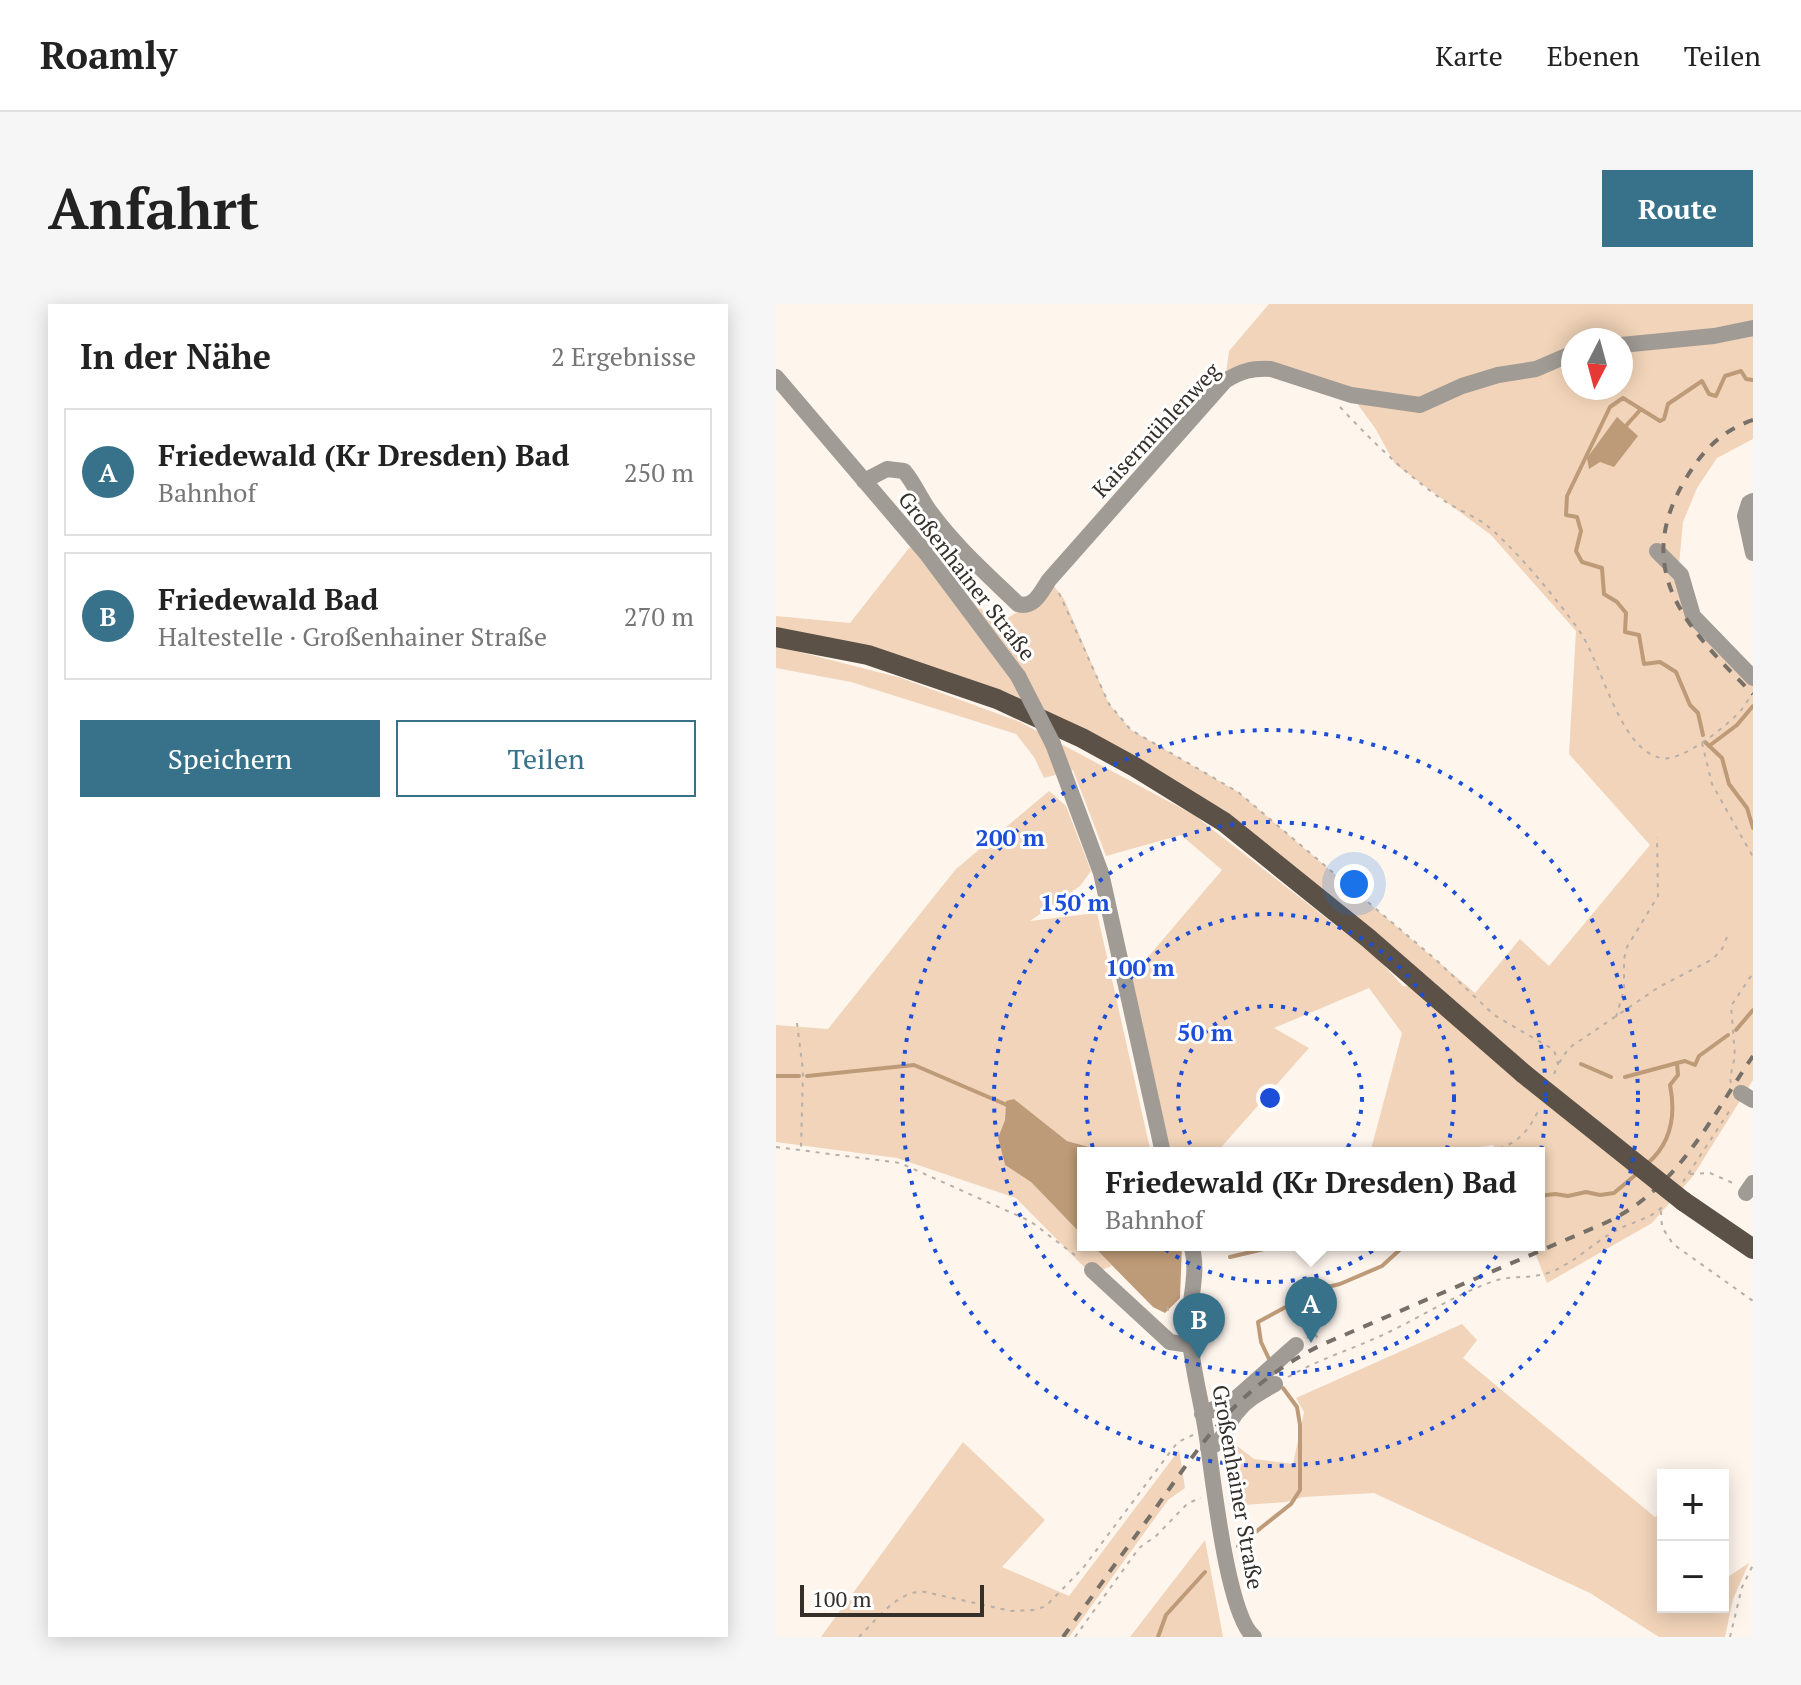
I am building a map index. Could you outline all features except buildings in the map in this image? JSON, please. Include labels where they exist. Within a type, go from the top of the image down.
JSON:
[{"type":"main road","points":[[776,637],[868,655],[997,699],[1082,738],[1224,822],[1368,938],[1524,1074],[1683,1201],[1753,1249]]},
{"type":"street","points":[[1633,344],[1714,336],[1753,328]]},
{"type":"street","name":"Kaisermühlenweg","points":[[864,481],[887,469],[904,471],[918,487],[928,510],[956,542],[1018,604],[1025,607],[1031,604],[1225,381],[1241,372],[1271,369],[1351,395],[1420,405],[1462,386],[1498,375],[1536,369],[1561,358]]},
{"type":"street","name":"Großenhainer Straße","points":[[776,377],[926,553],[1018,676],[1053,744],[1101,873],[1162,1147]]},
{"type":"street","points":[[1753,501],[1749,503],[1745,516],[1753,553]]},
{"type":"street","points":[[1657,551],[1681,575],[1693,616],[1753,678]]},
{"type":"street","name":"Großenhainer Straße","points":[[1192,1251],[1194,1266],[1190,1345],[1213,1493],[1236,1603],[1243,1627],[1254,1637]]},
{"type":"street","points":[[1092,1270],[1170,1342],[1190,1345]]},
{"type":"street","points":[[1204,1422],[1233,1401],[1296,1345]]},
{"type":"street","points":[[1208,1448],[1220,1440],[1244,1404],[1275,1384]]},
{"type":"path","points":[[1338,405],[1395,464],[1485,525],[1519,560],[1580,631],[1628,731],[1643,748],[1661,759],[1676,757],[1702,742],[1742,709],[1753,693]]},
{"type":"path","points":[[1049,580],[1064,599],[1109,704],[1131,730],[1238,792],[1475,993]]},
{"type":"path","points":[[1702,742],[1712,784],[1753,857]]},
{"type":"path","points":[[1616,1018],[1624,990],[1627,947],[1658,896],[1657,837]]},
{"type":"path","points":[[1558,1064],[1569,1048],[1659,987],[1713,959],[1727,937]]},
{"type":"path","points":[[1749,1188],[1710,1173],[1689,1174],[1744,1098],[1730,1078],[1735,1056],[1731,1006],[1753,973]]},
{"type":"path","points":[[797,1023],[803,1071],[800,1150]]},
{"type":"path","points":[[776,1147],[900,1163],[1030,1221],[1092,1270]]},
{"type":"path","points":[[1275,1384],[1313,1363],[1388,1332],[1474,1289],[1512,1277],[1538,1276],[1553,1271],[1617,1229],[1661,1209],[1662,1227],[1673,1244],[1753,1301]]},
{"type":"path","points":[[1167,1307],[1170,1316]]},
{"type":"path","points":[[859,1637],[912,1592],[925,1592],[1011,1611],[1046,1606],[1083,1568],[1178,1442],[1204,1422]]},
{"type":"path","points":[[1075,1637],[1139,1548],[1156,1536],[1188,1503],[1213,1493]]},
{"type":"path","points":[[1730,1637],[1742,1587],[1753,1565]]},
{"type":"shaded area","points":[[1269,304],[1753,304],[1753,439],[1717,458],[1697,488],[1683,522],[1677,586],[1753,677],[1753,1080],[1693,1176],[1652,1223],[1547,1283],[1534,1251],[1545,1251],[1545,1147],[1372,1147],[1402,1033],[1369,988],[1274,1028],[1309,1048],[1221,1147],[1170,1147],[1131,977],[1222,870],[1181,835],[1106,856],[1073,770],[1044,778],[1034,757],[1016,734],[851,682],[776,668],[776,646],[901,678],[1020,722],[1194,815],[1376,957],[1403,986],[1436,989],[1269,848],[1013,697],[776,632],[776,616],[850,623],[909,548],[931,546],[995,626],[1025,607],[1049,580],[1064,599],[1109,704],[1131,730],[1238,792],[1475,993],[1520,939],[1549,966],[1650,845],[1569,754],[1576,631],[1491,535],[1395,464],[1375,428],[1351,395],[1286,372],[1225,381],[1229,351]]},
{"type":"shaded area","points":[[1617,417],[1638,436],[1614,467],[1600,462],[1589,469],[1587,458]]},
{"type":"shaded area","points":[[1049,791],[1066,806],[1091,871],[1080,886],[1030,921],[1097,913],[1150,1147],[1089,1147],[1067,1141],[1014,1099],[1006,1102],[1005,1120],[998,1139],[1005,1165],[1031,1182],[1077,1230],[1077,1251],[1098,1251],[1112,1266],[1091,1274],[1016,1198],[897,1158],[776,1142],[776,1025],[828,1029],[956,869]]},
{"type":"shaded area","points":[[1014,1099],[1067,1141],[1089,1147],[1077,1147],[1077,1230],[1031,1182],[1005,1165],[998,1138],[1005,1120],[1006,1101]]},
{"type":"shaded area","points":[[1098,1251],[1182,1251],[1180,1298],[1165,1313],[1153,1307]]},
{"type":"shaded area","points":[[1462,1324],[1477,1340],[1463,1358],[1655,1517],[1657,1516],[1657,1613],[1729,1613],[1729,1576],[1749,1563],[1733,1599],[1725,1637],[1659,1637],[1590,1593],[1374,1493],[1230,1506],[1224,1464],[1232,1442],[1254,1459],[1293,1464],[1304,1412],[1296,1398]]},
{"type":"shaded area","points":[[963,1442],[1045,1520],[1002,1567],[1069,1596],[1179,1450],[1185,1488],[1168,1500],[1069,1637],[821,1637]]},
{"type":"shaded area","points":[[1205,1540],[1223,1637],[1130,1637]]},
{"type":"waterway","points":[[1703,735],[1698,713],[1690,705],[1676,672],[1660,662],[1644,664],[1639,635],[1625,632],[1626,613],[1617,602],[1604,594],[1602,568],[1582,562],[1576,551],[1581,531],[1577,517],[1566,515],[1567,496],[1610,407],[1623,398],[1660,421],[1664,419],[1668,404],[1702,381],[1709,394],[1716,396],[1725,376],[1741,371],[1746,379],[1753,380]]},
{"type":"waterway","points":[[1624,428],[1641,409]]},
{"type":"waterway","points":[[1709,746],[1737,725],[1753,706]]},
{"type":"waterway","points":[[1705,742],[1722,758],[1729,784],[1747,808],[1753,828]]},
{"type":"waterway","points":[[1736,1030],[1753,1010]]},
{"type":"waterway","points":[[1648,1163],[1662,1147],[1670,1128],[1670,1085],[1678,1075],[1677,1063],[1685,1061],[1695,1065],[1699,1056],[1728,1035]]},
{"type":"waterway","points":[[1625,1077],[1677,1063]]},
{"type":"waterway","points":[[1581,1064],[1611,1077]]},
{"type":"waterway","points":[[807,1076],[914,1065],[1007,1105]]},
{"type":"waterway","points":[[776,1076],[799,1076]]},
{"type":"waterway","points":[[1545,1195],[1614,1193],[1639,1172]]},
{"type":"waterway","points":[[1230,1257],[1256,1251]]},
{"type":"waterway","points":[[1270,1361],[1261,1342],[1258,1322],[1310,1291],[1340,1284],[1382,1266],[1398,1251]]},
{"type":"waterway","points":[[1238,1546],[1291,1504],[1300,1490],[1300,1425],[1297,1407],[1283,1388]]},
{"type":"waterway","points":[[1158,1637],[1166,1615],[1205,1572]]},
{"type":"railway","points":[[1753,420],[1722,436],[1698,460],[1670,513],[1664,544],[1666,572],[1675,598],[1689,623],[1753,694]]},
{"type":"railway","points":[[1545,1249],[1605,1223],[1652,1192],[1690,1151],[1753,1056]]},
{"type":"railway","points":[[1063,1637],[1207,1438],[1225,1416],[1267,1379],[1321,1345],[1540,1251]]},
{"type":"place","name":"Friedewald (Kr Dresden) Bad","points":[[1311,1343]]},
{"type":"place","name":"Friedewald Bad","points":[[1199,1359]]}]
